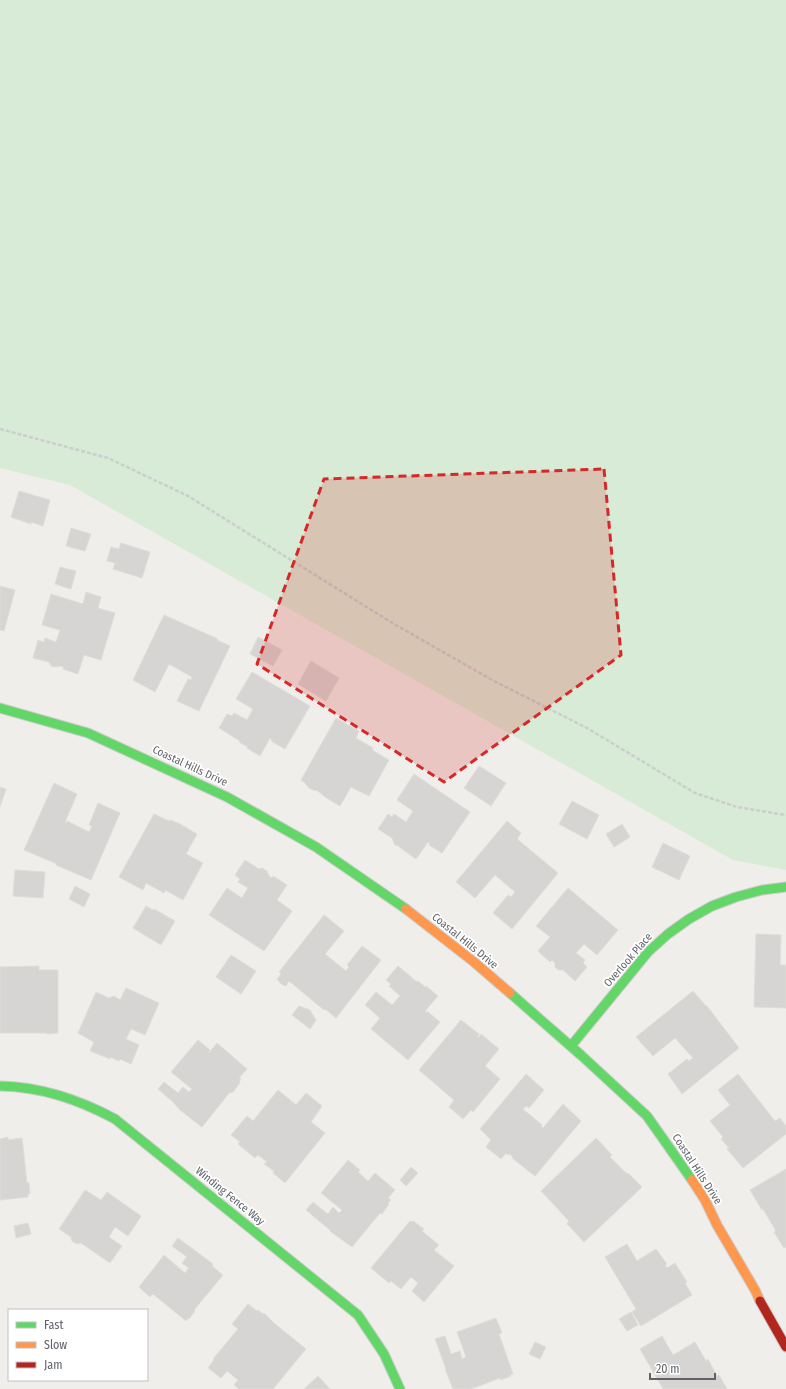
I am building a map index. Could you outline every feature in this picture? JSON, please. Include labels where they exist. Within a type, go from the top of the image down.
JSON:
[{"type":"street","name":"Coastal Hills Drive","points":[[0,708],[88,733],[227,797],[316,846],[396,901],[474,962],[571,1046],[647,1116],[705,1200],[717,1225],[786,1347]]},
{"type":"street","name":"Overlook Place","points":[[571,1046],[648,952],[668,934],[689,919],[712,906],[736,897],[762,890],[786,888]]},
{"type":"street","name":"Winding Fence Way","points":[[0,1086],[31,1088],[75,1099],[96,1108],[115,1119],[358,1315],[384,1354],[400,1389]]},
{"type":"path","points":[[0,429],[108,458],[188,496],[394,624],[494,682],[587,728],[695,793],[737,807],[786,815]]},
{"type":"highlighted area","points":[[604,469],[621,655],[444,782],[257,664],[324,479]]},
{"type":"green space","points":[[0,0],[786,0],[786,870],[733,860],[70,485],[0,468]]},
{"type":"building","points":[[19,491],[50,500],[43,526],[31,522],[31,524],[11,517]]},
{"type":"building","points":[[71,528],[91,534],[85,551],[66,546]]},
{"type":"building","points":[[121,543],[150,552],[142,578],[113,569],[115,563],[107,561],[111,547],[119,549]]},
{"type":"building","points":[[60,567],[76,571],[71,589],[55,584]]},
{"type":"building","points":[[0,586],[15,590],[4,631],[0,630]]},
{"type":"building","points":[[86,592],[101,597],[98,608],[115,613],[101,660],[84,655],[78,674],[63,669],[64,667],[51,666],[49,662],[33,658],[38,640],[44,642],[45,638],[56,642],[60,630],[42,625],[51,594],[83,604]]},
{"type":"building","points":[[164,615],[218,639],[217,640],[230,646],[199,711],[177,701],[188,679],[191,680],[192,677],[169,664],[155,692],[133,680]]},
{"type":"building","points":[[258,637],[282,650],[273,666],[250,654]]},
{"type":"building","points":[[311,661],[339,678],[326,701],[298,684]]},
{"type":"building","points":[[252,672],[310,706],[285,749],[271,741],[272,740],[270,738],[260,756],[219,728],[227,714],[232,716],[234,713],[247,720],[253,709],[236,699]]},
{"type":"building","points":[[336,718],[359,731],[356,738],[389,760],[369,796],[351,787],[340,806],[318,791],[309,788],[301,780]]},
{"type":"building","points":[[479,766],[506,783],[491,806],[464,788]]},
{"type":"building","points":[[414,774],[470,812],[442,853],[429,845],[430,843],[428,842],[416,859],[395,845],[392,838],[378,829],[388,814],[392,817],[394,814],[406,822],[413,811],[397,800]]},
{"type":"building","points":[[54,783],[77,794],[65,822],[67,823],[67,821],[89,832],[92,826],[89,825],[98,803],[120,813],[91,880],[24,850]]},
{"type":"building","points":[[0,787],[6,789],[0,807]]},
{"type":"building","points":[[572,801],[599,815],[587,839],[559,824]]},
{"type":"building","points":[[154,814],[169,821],[178,823],[197,834],[186,854],[203,863],[183,900],[165,890],[164,893],[146,883],[143,890],[119,877]]},
{"type":"building","points":[[507,821],[521,833],[517,839],[558,873],[512,929],[493,913],[508,895],[511,897],[515,892],[495,875],[475,898],[456,882]]},
{"type":"building","points":[[622,824],[630,837],[614,847],[606,834]]},
{"type":"building","points":[[663,843],[690,856],[679,880],[652,867]]},
{"type":"building","points":[[245,860],[259,869],[262,868],[267,871],[269,876],[272,878],[273,876],[287,885],[277,900],[292,911],[264,951],[209,915],[227,888],[242,898],[248,888],[238,882],[240,879],[235,875]]},
{"type":"building","points":[[15,870],[45,872],[43,898],[13,896]]},
{"type":"building","points":[[75,886],[90,894],[84,907],[69,899]]},
{"type":"building","points":[[568,888],[618,930],[597,955],[584,944],[576,953],[585,960],[583,963],[587,967],[575,981],[563,970],[558,970],[552,960],[550,962],[538,951],[550,937],[536,926]]},
{"type":"building","points":[[146,906],[175,921],[161,945],[133,928]]},
{"type":"building","points":[[324,915],[344,931],[325,954],[346,971],[349,967],[347,965],[362,946],[381,960],[336,1018],[289,981],[286,986],[281,984],[277,979],[281,974],[279,972]]},
{"type":"building","points":[[756,934],[781,935],[780,965],[786,965],[786,1008],[754,1007]]},
{"type":"building","points":[[231,955],[256,971],[241,994],[216,977]]},
{"type":"building","points":[[39,966],[39,970],[58,970],[58,1033],[0,1033],[0,967]]},
{"type":"building","points":[[398,966],[417,982],[418,981],[425,987],[426,986],[438,996],[425,1011],[440,1022],[408,1060],[371,1029],[380,1018],[365,1005],[376,992],[392,1005],[400,996],[389,986],[391,984],[386,980]]},
{"type":"building","points":[[126,988],[159,1003],[145,1035],[131,1029],[126,1039],[139,1045],[131,1064],[120,1059],[119,1061],[110,1057],[110,1059],[90,1051],[94,1042],[78,1033],[96,992],[109,998],[114,996],[120,1000]]},
{"type":"building","points":[[693,991],[707,1006],[739,1048],[682,1094],[668,1074],[687,1059],[689,1061],[693,1058],[675,1038],[653,1056],[636,1037]]},
{"type":"building","points":[[299,1006],[310,1010],[316,1020],[310,1029],[292,1015]]},
{"type":"building","points":[[461,1020],[479,1034],[477,1037],[478,1038],[481,1034],[499,1049],[485,1066],[500,1079],[473,1112],[471,1110],[463,1119],[449,1107],[454,1100],[419,1070]]},
{"type":"building","points":[[198,1040],[210,1050],[208,1053],[217,1043],[247,1069],[239,1078],[241,1079],[239,1082],[240,1083],[232,1093],[230,1092],[202,1127],[180,1110],[158,1089],[164,1082],[178,1093],[183,1087],[189,1092],[192,1089],[171,1072]]},
{"type":"building","points":[[526,1074],[544,1090],[529,1108],[526,1106],[523,1109],[542,1125],[541,1126],[543,1128],[563,1104],[581,1121],[535,1176],[509,1154],[508,1155],[506,1153],[501,1159],[486,1147],[491,1140],[480,1129]]},
{"type":"building","points":[[738,1074],[775,1121],[780,1118],[786,1126],[786,1134],[743,1168],[727,1149],[729,1148],[721,1139],[723,1137],[710,1121],[730,1105],[718,1090]]},
{"type":"building","points":[[278,1090],[296,1105],[306,1093],[322,1106],[311,1122],[325,1133],[285,1183],[273,1173],[274,1171],[264,1164],[267,1162],[258,1155],[255,1158],[238,1144],[240,1142],[231,1135],[247,1116],[253,1121]]},
{"type":"building","points":[[8,1137],[8,1140],[22,1138],[27,1183],[29,1183],[30,1194],[28,1194],[28,1197],[0,1200],[0,1139]]},
{"type":"building","points":[[596,1138],[612,1155],[610,1157],[642,1187],[584,1242],[567,1224],[569,1221],[541,1191]]},
{"type":"building","points":[[348,1160],[360,1170],[358,1172],[368,1181],[375,1173],[395,1190],[388,1198],[391,1200],[382,1214],[380,1213],[352,1247],[330,1231],[306,1210],[313,1202],[328,1214],[333,1207],[339,1213],[342,1210],[321,1193]]},
{"type":"building","points":[[411,1167],[418,1173],[406,1186],[400,1180]]},
{"type":"building","points":[[786,1169],[786,1247],[784,1248],[774,1232],[776,1231],[750,1190]]},
{"type":"building","points":[[85,1190],[101,1200],[107,1192],[141,1216],[128,1236],[115,1227],[109,1237],[122,1246],[110,1263],[81,1243],[77,1244],[72,1241],[71,1237],[59,1229]]},
{"type":"building","points":[[410,1221],[413,1221],[424,1229],[422,1231],[439,1245],[434,1250],[454,1266],[424,1302],[412,1291],[418,1283],[411,1277],[401,1289],[391,1281],[389,1283],[371,1268]]},
{"type":"building","points":[[28,1223],[31,1234],[16,1238],[14,1226]]},
{"type":"building","points":[[178,1238],[213,1264],[212,1266],[223,1275],[186,1321],[153,1294],[150,1297],[139,1287],[164,1255],[185,1273],[189,1268],[182,1263],[187,1257],[172,1246]]},
{"type":"building","points":[[627,1244],[637,1261],[656,1249],[667,1264],[665,1265],[667,1268],[675,1263],[687,1282],[685,1283],[692,1295],[641,1326],[632,1312],[636,1309],[605,1257]]},
{"type":"building","points":[[248,1304],[257,1311],[258,1310],[263,1314],[264,1313],[306,1349],[273,1389],[239,1389],[234,1385],[238,1380],[227,1371],[221,1378],[208,1368],[214,1360],[213,1359],[238,1329],[232,1324]]},
{"type":"building","points":[[631,1312],[638,1325],[627,1331],[619,1319]]},
{"type":"building","points":[[496,1318],[502,1333],[499,1334],[513,1374],[501,1380],[500,1378],[471,1389],[453,1389],[435,1339],[445,1336],[451,1354],[460,1351],[462,1359],[466,1357],[457,1332]]},
{"type":"building","points":[[662,1336],[673,1355],[695,1342],[706,1361],[708,1359],[717,1376],[719,1375],[727,1389],[663,1389],[640,1349]]},
{"type":"building","points":[[535,1342],[546,1347],[540,1359],[529,1354]]},
{"type":"building","points":[[318,1376],[330,1389],[304,1389]]},
{"type":"traffic: fast","points":[[0,708],[88,733],[227,797],[316,847],[406,909]]},
{"type":"traffic: fast","points":[[571,1046],[648,952],[668,934],[689,919],[712,906],[736,897],[762,890],[786,887]]},
{"type":"traffic: fast","points":[[510,993],[582,1056],[647,1116],[692,1180]]},
{"type":"traffic: fast","points":[[0,1086],[30,1089],[59,1095],[115,1119],[358,1315],[384,1354],[400,1389]]},
{"type":"traffic: slow","points":[[406,909],[474,962],[510,993]]},
{"type":"traffic: slow","points":[[692,1180],[705,1200],[717,1225],[760,1301]]},
{"type":"traffic: jam","points":[[760,1301],[786,1347]]}]
